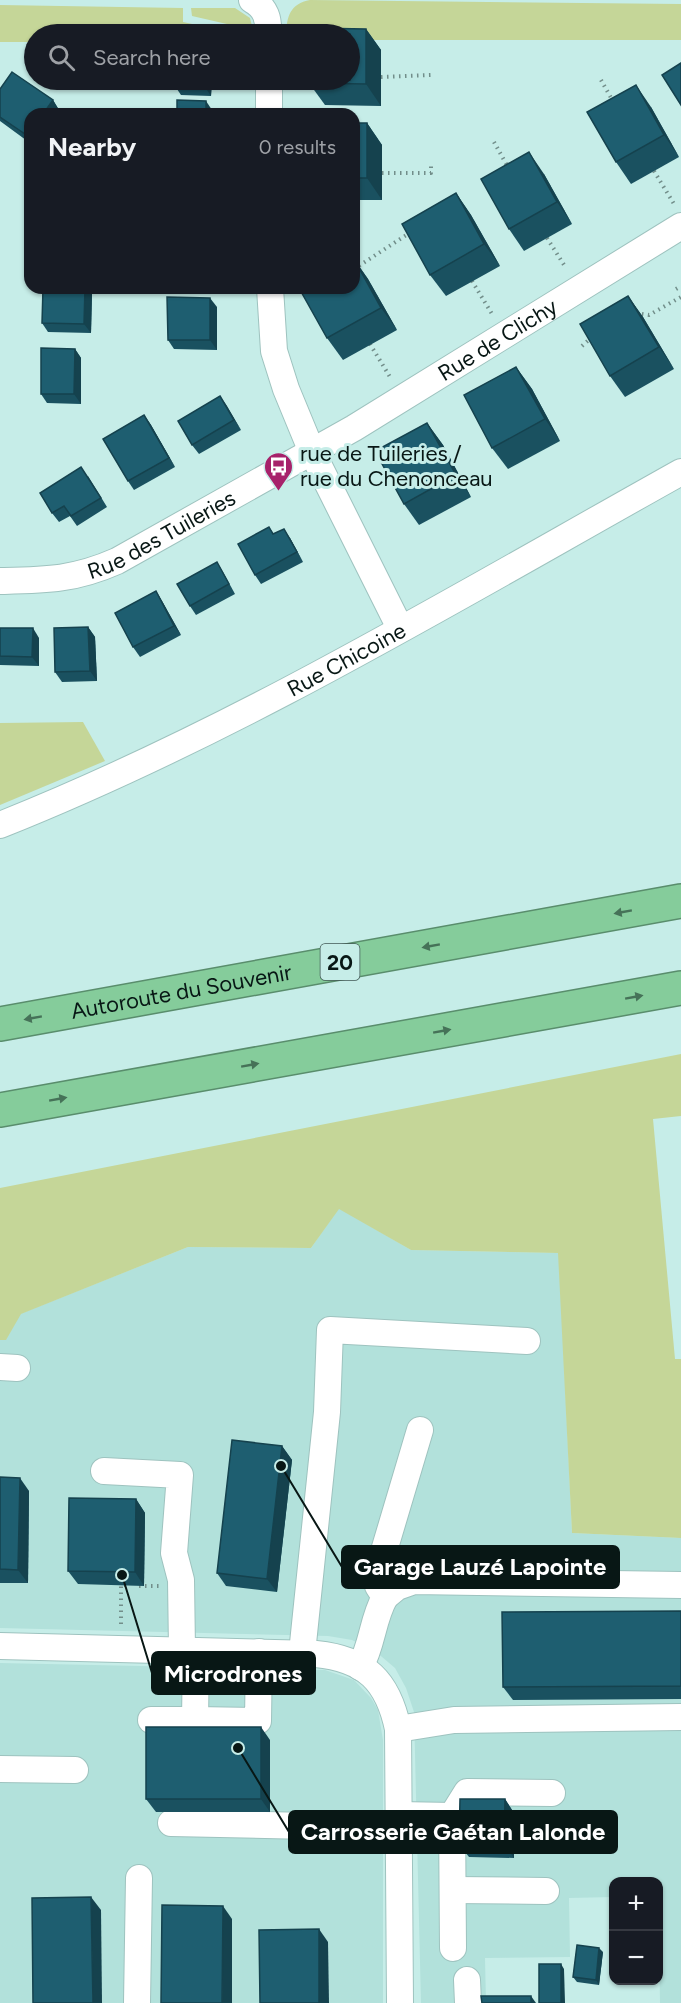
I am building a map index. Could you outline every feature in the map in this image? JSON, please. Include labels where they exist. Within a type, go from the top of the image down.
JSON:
[{"type":"highway","name":"Autoroute du Souvenir","points":[[0,1024],[681,901]]},
{"type":"highway","points":[[0,1110],[681,988]]},
{"type":"street","points":[[252,0],[263,9],[267,24]]},
{"type":"street","points":[[269,24],[271,12],[279,0]]},
{"type":"street","points":[[269,90],[269,108]]},
{"type":"street","name":"Rue de Clichy","points":[[312,452],[443,374],[679,218]]},
{"type":"street","points":[[270,294],[273,351],[286,389],[312,452],[400,628]]},
{"type":"street","name":"Rue des Tuileries","points":[[0,581],[68,578],[98,569],[312,452]]},
{"type":"street","name":"Rue Chicoine","points":[[0,825],[153,758],[400,628],[681,472]]},
{"type":"street","points":[[302,1653],[327,1412],[330,1330],[527,1341]]},
{"type":"street","points":[[385,1598],[378,1586],[378,1571],[420,1430]]},
{"type":"street","points":[[104,1471],[180,1475],[174,1553],[181,1580],[195,1720]]},
{"type":"street","points":[[360,1666],[370,1649],[375,1620],[385,1598],[397,1587],[414,1581],[681,1585]]},
{"type":"street","points":[[0,1646],[302,1653],[344,1658],[360,1666],[385,1689],[398,1729],[400,2003]]},
{"type":"street","points":[[151,1720],[258,1721],[259,1652]]},
{"type":"street","points":[[398,1729],[454,1720],[681,1717]]},
{"type":"street","points":[[0,1769],[75,1770]]},
{"type":"street","points":[[453,1948],[453,1890],[460,1821],[467,1792],[552,1793]]},
{"type":"street","points":[[171,1823],[460,1821]]},
{"type":"street","points":[[137,2003],[139,1878]]},
{"type":"street","points":[[453,1890],[546,1891]]},
{"type":"path","points":[[381,77],[430,75]]},
{"type":"path","points":[[601,80],[616,108]]},
{"type":"path","points":[[494,142],[511,172]]},
{"type":"path","points":[[382,173],[431,173],[430,166]]},
{"type":"path","points":[[654,171],[679,218]]},
{"type":"path","points":[[360,265],[421,226]]},
{"type":"path","points":[[547,238],[570,276]]},
{"type":"path","points":[[472,281],[496,322]]},
{"type":"path","points":[[628,315],[638,312],[649,315],[681,297]]},
{"type":"path","points":[[582,346],[600,330]]},
{"type":"path","points":[[370,344],[394,385]]},
{"type":"path","points":[[121,1631],[121,1585],[144,1586]]},
{"type":"shaded area","points":[[339,1208],[411,1250],[559,1253],[572,1533],[681,1538],[681,2003],[660,2003],[660,1985],[663,1985],[663,1877],[609,1877],[609,1897],[569,1898],[570,1957],[485,1958],[486,2003],[421,2003],[414,1712],[406,1688],[395,1668],[375,1651],[352,1640],[328,1636],[0,1628],[0,1340],[6,1339],[20,1314],[188,1247],[311,1248]]},
{"type":"shaded area","points":[[0,1663],[325,1670],[354,1680],[371,1698],[378,1710],[383,1740],[383,2003],[0,2003]]},
{"type":"green space","points":[[310,0],[681,4],[681,40],[360,40],[360,24],[287,24],[291,12],[303,2]]},
{"type":"green space","points":[[0,5],[183,8],[183,22],[192,24],[24,24],[24,42],[0,42]]},
{"type":"green space","points":[[191,8],[235,8],[250,18],[252,24],[227,24],[192,16]]},
{"type":"green space","points":[[83,722],[105,761],[0,805],[0,723]]},
{"type":"green space","points":[[681,1054],[681,1116],[653,1119],[675,1359],[681,1359],[681,1538],[572,1533],[558,1253],[411,1250],[339,1209],[311,1248],[188,1247],[21,1314],[6,1340],[0,1340],[0,1188]]},
{"type":"building","points":[[360,29],[366,29],[366,84],[360,84]]},
{"type":"building","points":[[681,63],[681,105],[662,75]]},
{"type":"building","points":[[12,72],[24,80],[24,90],[38,90],[53,100],[47,108],[24,108],[24,133],[0,117],[0,89]]},
{"type":"building","points":[[636,85],[664,135],[616,162],[587,112]]},
{"type":"building","points":[[177,100],[206,101],[206,108],[177,108]]},
{"type":"building","points":[[360,123],[367,123],[367,178],[360,178]]},
{"type":"building","points":[[529,152],[557,202],[509,229],[481,179]]},
{"type":"building","points":[[456,193],[484,244],[430,275],[402,224]]},
{"type":"building","points":[[360,270],[381,308],[327,338],[302,294],[360,294]]},
{"type":"building","points":[[43,294],[85,294],[84,324],[42,323]]},
{"type":"building","points":[[628,296],[659,347],[610,376],[580,324]]},
{"type":"building","points":[[167,297],[210,298],[210,340],[168,340]]},
{"type":"building","points":[[41,348],[75,349],[74,394],[41,394]]},
{"type":"building","points":[[516,367],[545,419],[492,448],[464,395]]},
{"type":"building","points":[[220,396],[234,420],[192,445],[178,421]]},
{"type":"building","points":[[144,415],[169,458],[128,481],[103,439]]},
{"type":"building","points":[[427,423],[456,475],[404,504],[375,451]]},
{"type":"building","points":[[81,467],[101,498],[71,516],[64,506],[52,513],[40,493]]},
{"type":"building","points":[[269,527],[273,534],[284,529],[297,552],[255,575],[238,544]]},
{"type":"building","points":[[217,562],[229,584],[190,606],[177,584]]},
{"type":"building","points":[[156,591],[174,626],[133,647],[115,613]]},
{"type":"building","points":[[88,627],[90,671],[55,672],[54,628]]},
{"type":"building","points":[[0,628],[33,628],[32,657],[0,656]]},
{"type":"building","points":[[232,1440],[282,1446],[267,1579],[217,1573]]},
{"type":"building","points":[[0,1477],[20,1478],[18,1570],[0,1569]]},
{"type":"building","points":[[69,1498],[136,1499],[135,1572],[68,1571]]},
{"type":"building","points":[[681,1611],[681,1686],[503,1687],[502,1612]]},
{"type":"building","points":[[146,1727],[261,1727],[261,1799],[146,1799]]},
{"type":"building","points":[[460,1799],[505,1799],[504,1844],[459,1844]]},
{"type":"building","points":[[91,1897],[93,2003],[33,2003],[32,1898]]},
{"type":"building","points":[[162,1905],[223,1906],[222,2003],[161,2003]]},
{"type":"building","points":[[319,1929],[319,2003],[260,2003],[259,1930]]},
{"type":"building","points":[[577,1945],[599,1948],[596,1980],[573,1977]]},
{"type":"building","points":[[539,1964],[561,1964],[561,2003],[539,2003]]},
{"type":"building","points":[[481,1996],[531,1996],[531,2003],[482,2003]]},
{"type":"place","name":"rue de Tuileries / rue du Chenonceau","points":[[279,492]]},
{"type":"place","name":"Garage Lauzé Lapointe","points":[[281,1466]]},
{"type":"place","name":"Microdrones","points":[[122,1575]]},
{"type":"place","name":"Carrosserie Gaétan Lalonde","points":[[238,1748]]}]
